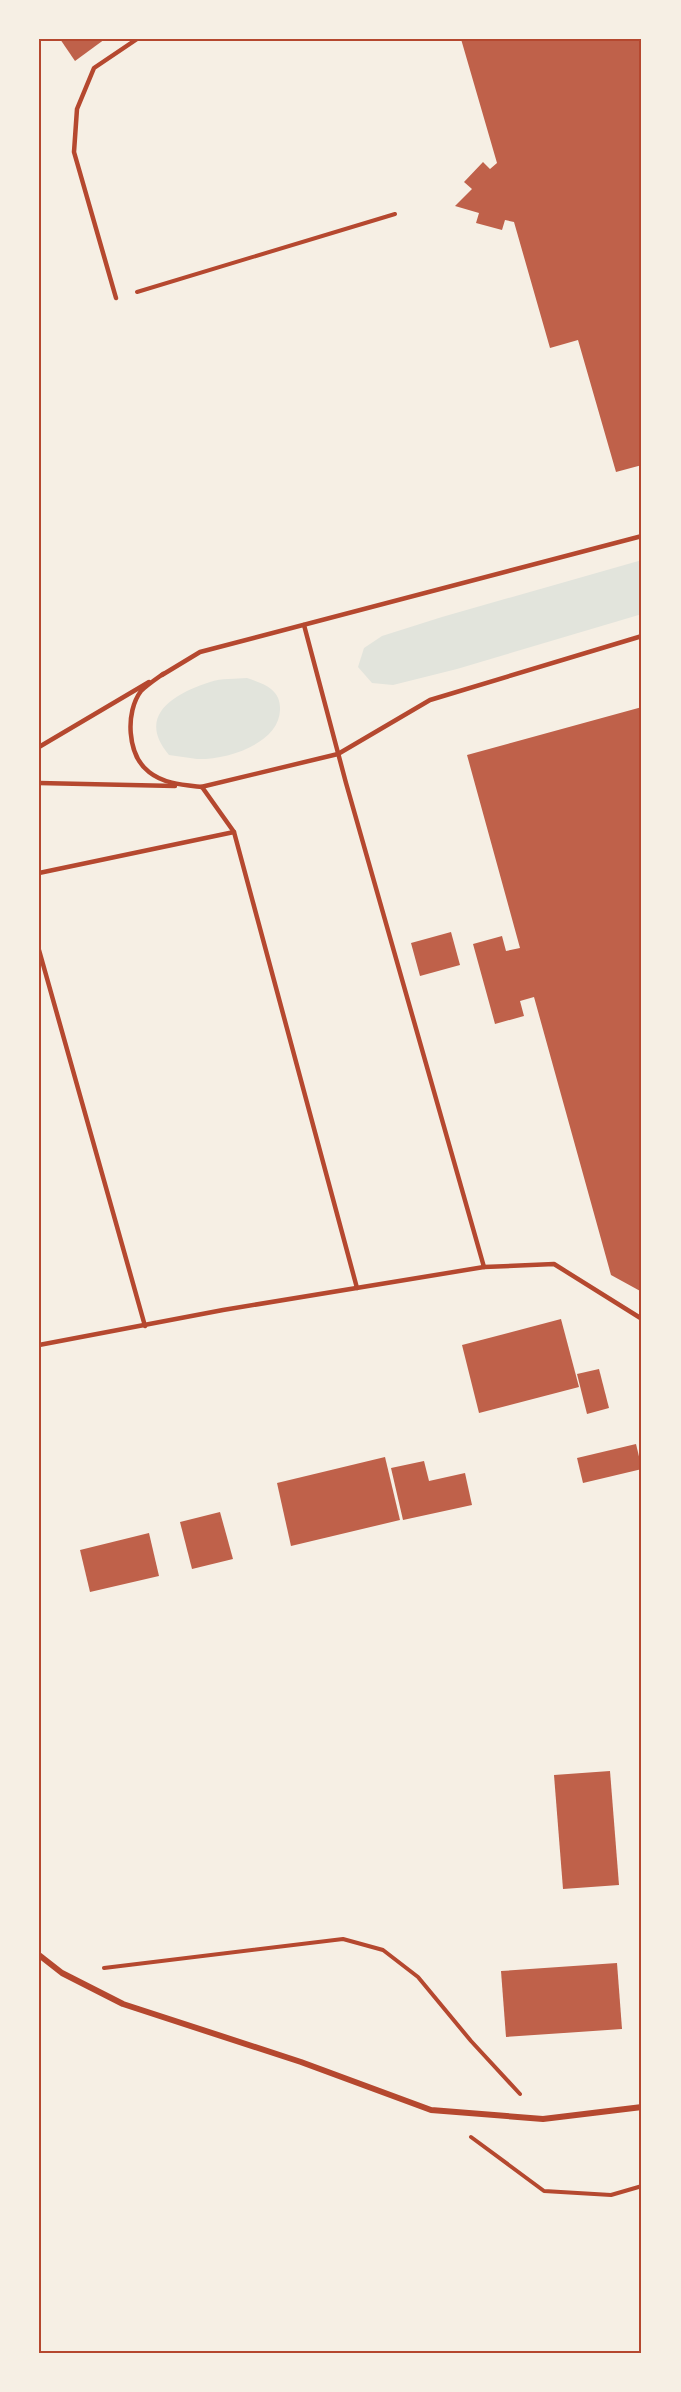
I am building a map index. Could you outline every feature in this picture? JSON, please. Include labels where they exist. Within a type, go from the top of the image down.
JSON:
[{"type":"street","points":[[39,1955],[62,1973],[123,2004],[301,2062],[431,2110],[543,2119],[642,2107]]},
{"type":"lane","points":[[116,298],[74,152],[77,109],[94,68],[137,39]]},
{"type":"lane","points":[[39,747],[200,652],[642,536]]},
{"type":"lane","points":[[304,625],[338,754],[484,1268]]},
{"type":"lane","points":[[39,783],[202,787],[338,754],[430,700],[642,636]]},
{"type":"lane","points":[[163,674],[141,692],[130,718],[132,747],[148,772],[171,783],[202,787],[234,832],[357,1288]]},
{"type":"lane","points":[[39,873],[234,832]]},
{"type":"lane","points":[[39,950],[145,1326]]},
{"type":"lane","points":[[39,1345],[223,1310],[484,1268],[554,1264],[642,1319]]},
{"type":"path","points":[[116,298],[395,214]]},
{"type":"path","points":[[62,1973],[343,1939],[383,1950],[418,1977],[471,2042],[543,2119]]},
{"type":"path","points":[[468,2135],[543,2191],[611,2195],[642,2186]]},
{"type":"shaded area","points":[[642,560],[642,614],[457,669],[393,685],[372,683],[358,667],[364,648],[382,636]]},
{"type":"shaded area","points":[[247,678],[270,688],[278,697],[280,710],[271,732],[249,748],[222,757],[197,759],[169,755],[156,729],[163,708],[183,693],[210,682]]},
{"type":"building","points":[[60,39],[105,39],[75,61]]},
{"type":"building","points":[[461,39],[642,39],[642,465],[616,472],[578,340],[550,348],[514,222],[505,220],[502,230],[476,223],[479,213],[455,206],[472,189],[464,182],[483,162],[490,169],[497,163]]},
{"type":"building","points":[[642,707],[642,1292],[611,1275],[534,997],[520,1001],[524,1016],[495,1024],[473,944],[502,936],[506,951],[520,948],[467,755]]},
{"type":"building","points":[[451,932],[460,965],[420,976],[411,943]]},
{"type":"building","points":[[561,1319],[579,1387],[479,1413],[462,1345]]},
{"type":"building","points":[[599,1369],[609,1408],[587,1414],[577,1374]]},
{"type":"building","points":[[636,1444],[642,1469],[583,1483],[577,1458]]},
{"type":"building","points":[[385,1457],[400,1520],[291,1546],[277,1483]]},
{"type":"building","points":[[424,1461],[429,1481],[465,1473],[472,1505],[403,1520],[391,1468]]},
{"type":"building","points":[[220,1512],[233,1559],[192,1569],[180,1522]]},
{"type":"building","points":[[149,1533],[159,1576],[90,1592],[80,1550]]},
{"type":"building","points":[[610,1771],[619,1885],[563,1889],[554,1775]]},
{"type":"building","points":[[617,1963],[622,2029],[506,2037],[501,1971]]}]
